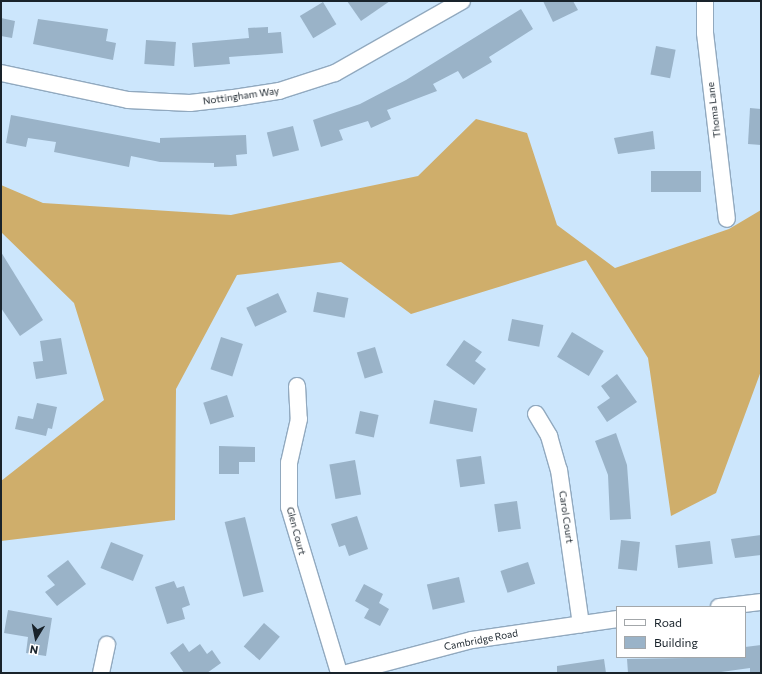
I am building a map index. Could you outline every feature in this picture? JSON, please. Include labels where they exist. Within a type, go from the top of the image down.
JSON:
[{"type":"street","name":"Nottingham Way","points":[[1,73],[123,99],[190,103],[279,91],[335,73],[462,1]]},
{"type":"street","name":"Thoma Lane","points":[[705,1],[705,33],[727,219]]},
{"type":"street","name":"Glen Court","points":[[297,386],[299,420],[289,463],[289,506],[338,673]]},
{"type":"street","name":"Carol Court","points":[[536,414],[549,436],[558,464],[581,624]]},
{"type":"street","points":[[727,606],[761,602]]},
{"type":"street","name":"Cambridge Road","points":[[348,673],[472,640],[616,619]]},
{"type":"street","points":[[101,673],[108,645]]},
{"type":"shaded area","points":[[476,119],[527,133],[557,225],[615,268],[729,229],[761,210],[761,371],[716,493],[671,516],[648,358],[586,260],[411,314],[341,262],[237,275],[176,389],[175,520],[1,541],[1,481],[104,400],[74,303],[1,232],[1,185],[43,203],[231,215],[418,176]]},
{"type":"building","points":[[347,1],[390,1],[361,21]]},
{"type":"building","points":[[543,1],[573,1],[578,10],[553,22]]},
{"type":"building","points":[[323,2],[336,24],[313,38],[300,16]]},
{"type":"building","points":[[521,9],[533,29],[489,57],[492,62],[463,79],[458,71],[433,84],[437,91],[387,110],[391,119],[371,128],[368,121],[339,130],[343,140],[321,147],[313,120],[360,104],[406,80]]},
{"type":"building","points":[[1,18],[15,21],[12,38],[1,36]]},
{"type":"building","points":[[38,19],[108,29],[106,41],[116,43],[113,60],[33,44]]},
{"type":"building","points":[[268,27],[268,33],[281,32],[283,53],[229,57],[230,64],[194,67],[192,43],[249,38],[248,28]]},
{"type":"building","points":[[146,40],[176,42],[174,66],[144,64]]},
{"type":"building","points":[[656,46],[676,50],[670,78],[650,74]]},
{"type":"building","points":[[750,108],[761,109],[761,145],[748,144]]},
{"type":"building","points":[[11,115],[160,143],[160,138],[246,135],[247,154],[236,155],[237,166],[214,167],[214,163],[160,162],[131,156],[129,167],[54,152],[56,142],[28,138],[26,147],[6,143]]},
{"type":"building","points":[[293,126],[299,150],[273,157],[267,133]]},
{"type":"building","points":[[653,131],[655,149],[618,154],[614,138]]},
{"type":"building","points":[[651,171],[701,171],[701,192],[651,192]]},
{"type":"building","points":[[1,252],[43,320],[20,336],[1,308]]},
{"type":"building","points":[[317,292],[348,298],[345,318],[313,312]]},
{"type":"building","points":[[278,293],[287,312],[255,327],[246,308]]},
{"type":"building","points":[[512,319],[543,325],[539,347],[508,341]]},
{"type":"building","points":[[572,332],[604,351],[589,376],[557,357]]},
{"type":"building","points":[[221,337],[243,344],[232,376],[210,369]]},
{"type":"building","points":[[61,338],[67,374],[36,379],[33,362],[43,361],[40,341]]},
{"type":"building","points":[[464,340],[482,352],[475,361],[486,369],[474,385],[446,365]]},
{"type":"building","points":[[375,347],[383,373],[365,378],[357,353]]},
{"type":"building","points":[[617,374],[637,402],[607,422],[597,407],[610,398],[601,386]]},
{"type":"building","points":[[227,395],[234,417],[210,425],[203,403]]},
{"type":"building","points":[[434,400],[477,408],[473,432],[429,424]]},
{"type":"building","points":[[37,403],[57,407],[52,429],[48,428],[46,436],[15,429],[18,416],[33,419]]},
{"type":"building","points":[[360,411],[379,415],[374,437],[355,433]]},
{"type":"building","points":[[616,433],[627,465],[631,519],[610,520],[608,475],[595,441]]},
{"type":"building","points":[[219,446],[255,447],[255,462],[239,462],[239,474],[219,474]]},
{"type":"building","points":[[481,456],[485,484],[460,487],[456,459]]},
{"type":"building","points":[[355,460],[361,494],[335,499],[329,465]]},
{"type":"building","points":[[517,501],[521,529],[498,532],[494,504]]},
{"type":"building","points":[[357,516],[368,549],[349,556],[345,545],[339,547],[331,524]]},
{"type":"building","points":[[245,517],[264,592],[243,597],[225,522]]},
{"type":"building","points":[[761,535],[761,555],[735,558],[731,539]]},
{"type":"building","points":[[621,540],[640,542],[637,571],[618,569]]},
{"type":"building","points":[[710,541],[713,564],[678,568],[675,545]]},
{"type":"building","points":[[111,542],[143,555],[133,581],[101,568]]},
{"type":"building","points":[[68,560],[86,584],[57,606],[45,592],[55,585],[47,576]]},
{"type":"building","points":[[528,562],[535,584],[508,593],[500,571]]},
{"type":"building","points":[[459,577],[465,602],[433,610],[427,584]]},
{"type":"building","points":[[174,581],[177,588],[184,586],[190,605],[182,608],[185,619],[167,624],[155,587]]},
{"type":"building","points":[[364,584],[383,594],[379,603],[389,609],[380,626],[364,618],[369,609],[355,601]]},
{"type":"building","points":[[8,610],[52,618],[46,656],[26,653],[28,637],[4,633]]},
{"type":"building","points":[[264,623],[280,637],[260,660],[244,646]]},
{"type":"building","points":[[183,643],[189,652],[200,644],[207,654],[212,650],[221,663],[207,673],[184,673],[170,653]]},
{"type":"building","points":[[761,645],[761,673],[750,673],[750,668],[714,673],[628,673],[627,659],[746,658],[746,647]]},
{"type":"building","points":[[604,659],[606,673],[557,673],[557,666]]}]
